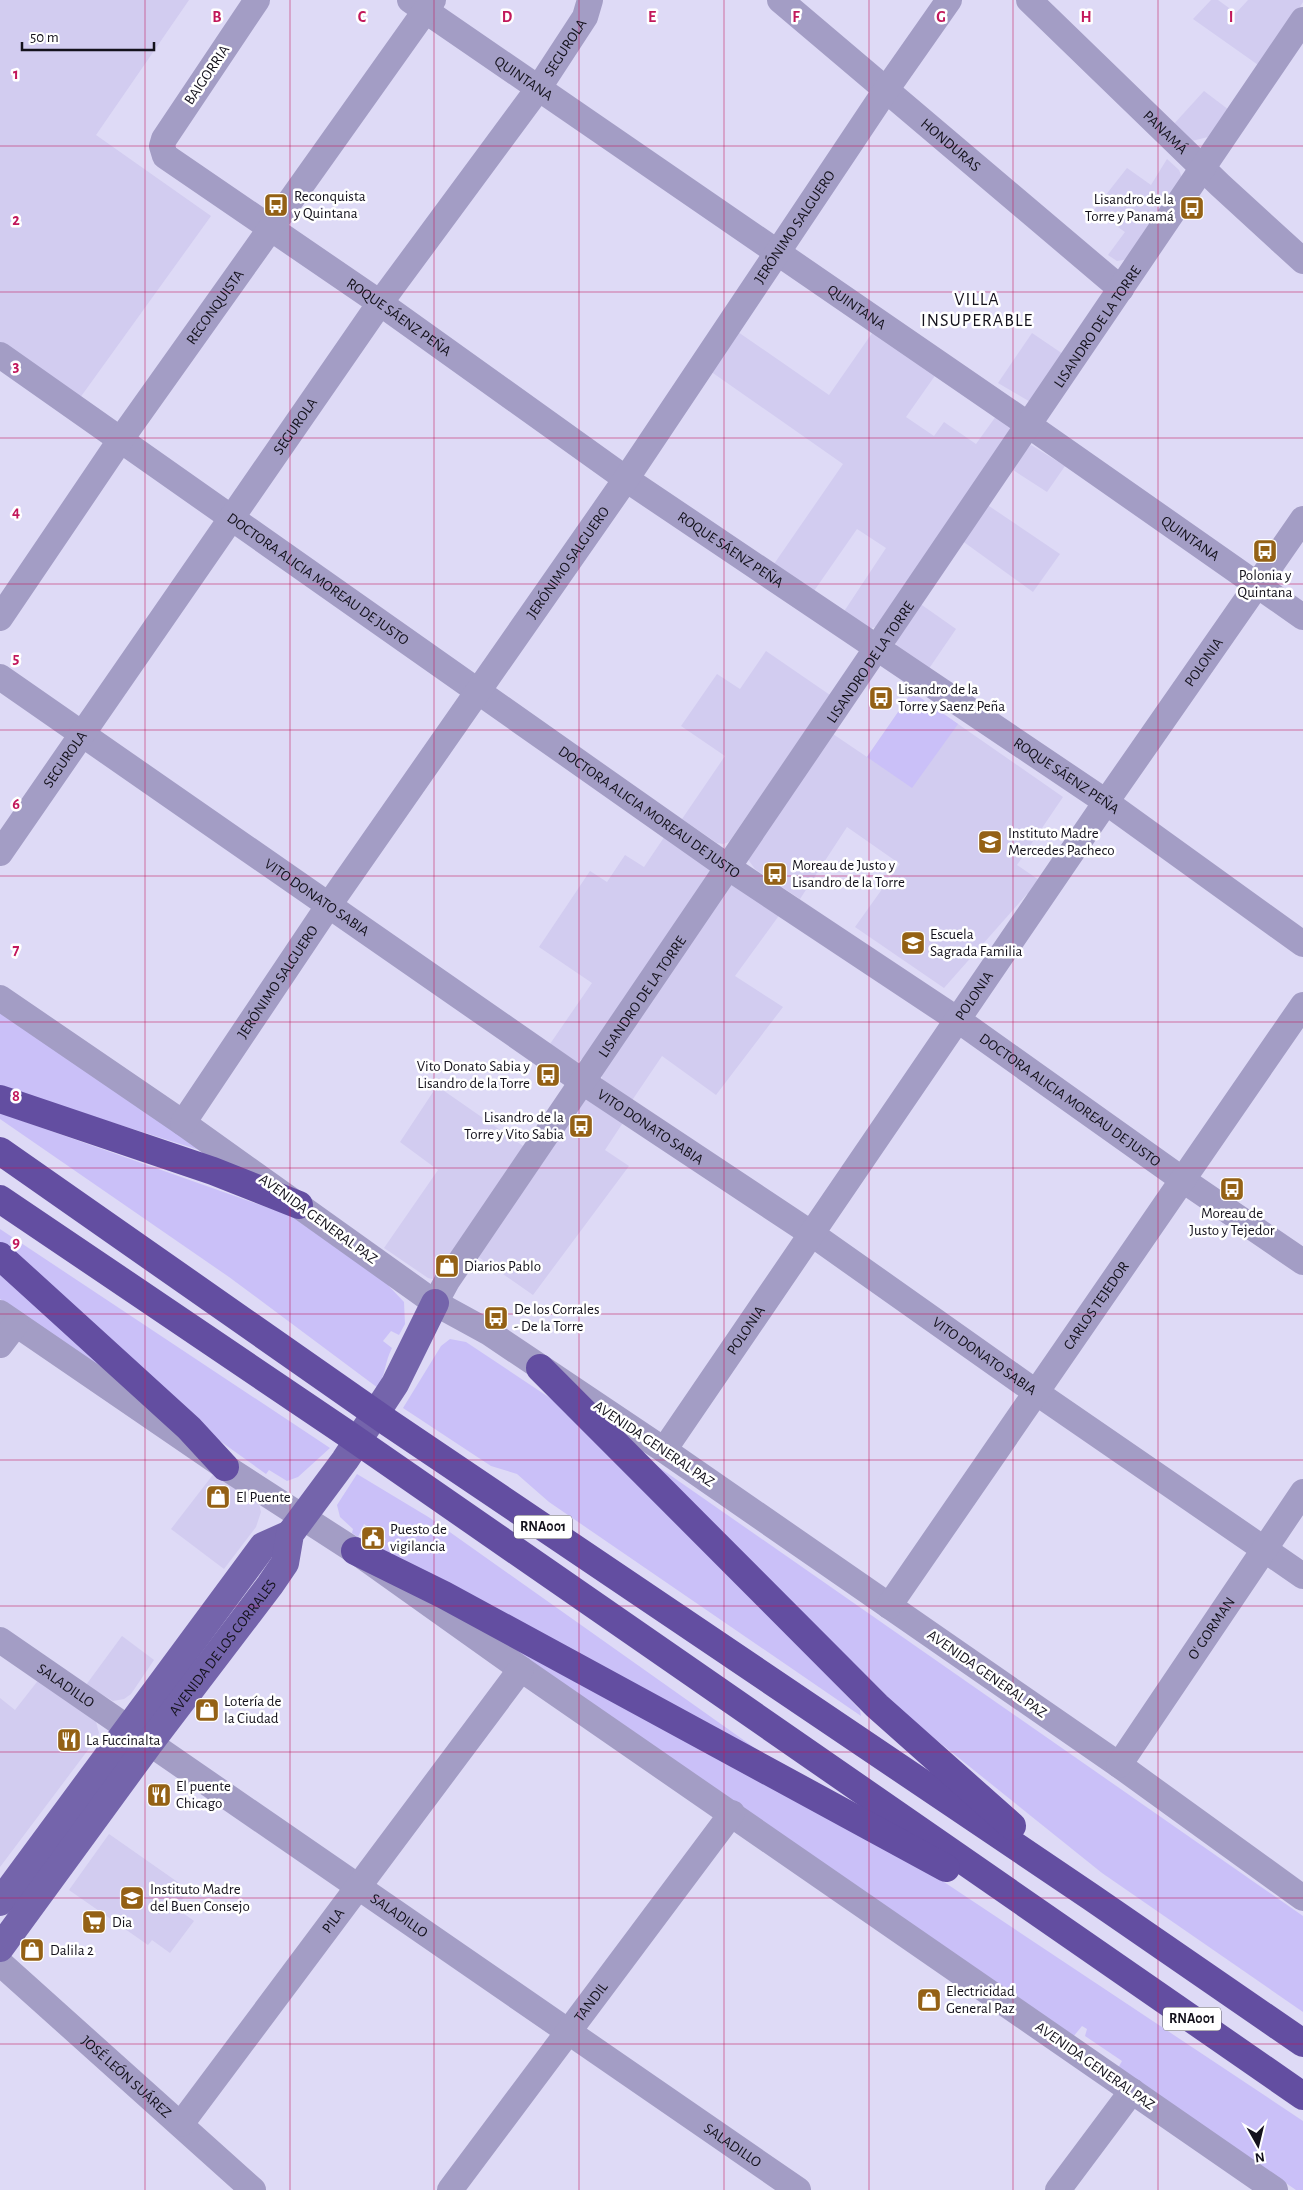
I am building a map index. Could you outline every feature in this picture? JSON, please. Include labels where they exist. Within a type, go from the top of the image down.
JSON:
[{"type":"highway","points":[[0,1099],[213,1171],[299,1205]]},
{"type":"highway","name":"RNA001","points":[[0,1151],[388,1423],[1091,1897],[1303,2043]]},
{"type":"highway","name":"RNA001","points":[[0,1199],[346,1433],[1303,2096]]},
{"type":"highway","points":[[0,1256],[189,1428],[225,1467]]},
{"type":"highway","points":[[540,1368],[877,1706],[1091,1897]]},
{"type":"highway","points":[[355,1551],[444,1595],[565,1660],[1081,1943]]},
{"type":"main road","name":"AVENIDA DE LOS CORRALES","points":[[0,1948],[263,1546],[296,1525],[345,1460],[395,1384],[435,1303]]},
{"type":"main road","name":"AVENIDA DE LOS CORRALES","points":[[0,1902],[139,1736]]},
{"type":"street","name":"BAIGORRIA","points":[[163,151],[164,139],[257,0]]},
{"type":"street","name":"SEGUROLA","points":[[0,853],[380,304],[538,89],[585,17],[590,0]]},
{"type":"street","name":"HONDURAS","points":[[780,0],[1121,289]]},
{"type":"street","name":"JERÓNIMO SALGUERO","points":[[183,1123],[329,905],[626,479],[779,253],[886,90],[949,0]]},
{"type":"street","name":"PANAMÁ","points":[[1029,0],[1203,169],[1303,261]]},
{"type":"street","name":"QUINTANA","points":[[423,4],[538,89],[1030,426],[1303,617]]},
{"type":"street","name":"RECONQUISTA","points":[[0,618],[121,440],[270,229],[423,4]]},
{"type":"street","name":"LISANDRO DE LA TORRE","points":[[435,1303],[447,1281],[879,650],[1303,20]]},
{"type":"street","name":"ROQUE SÁENZ PEÑA","points":[[163,151],[171,161],[380,304],[626,479],[1106,802],[1303,944]]},
{"type":"street","name":"DOCTORA ALICIA MOREAU DE JUSTO","points":[[2,361],[121,440],[729,868],[958,1020],[1183,1180],[1303,1262]]},
{"type":"street","name":"POLONIA","points":[[664,1450],[1106,802],[1303,519]]},
{"type":"street","name":"VITO DONATO SABIA","points":[[0,677],[584,1082],[812,1234],[1037,1393],[1303,1576]]},
{"type":"street","name":"AVENIDA GENERAL PAZ","points":[[0,998],[183,1123],[435,1303],[488,1332],[664,1450],[890,1606],[1119,1765],[1303,1898]]},
{"type":"street","name":"CARLOS TEJEDOR","points":[[890,1606],[1303,1005]]},
{"type":"street","name":"AVENIDA GENERAL PAZ","points":[[8,1319],[225,1467],[296,1525],[355,1551],[521,1670],[732,1813],[1275,2190]]},
{"type":"street","points":[[0,1345],[8,1319]]},
{"type":"street","name":"O' GORMAN","points":[[1119,1765],[1303,1492]]},
{"type":"street","name":"SALADILLO","points":[[0,1640],[570,2031],[798,2190]]},
{"type":"street","name":"PILA","points":[[180,2124],[521,1670]]},
{"type":"street","name":"TANDIL","points":[[450,2190],[732,1813]]},
{"type":"street","name":"JOSÉ LEÓN SUÁREZ","points":[[0,1963],[253,2190]]},
{"type":"street","points":[[1058,2190],[1132,2091]]},
{"type":"shaded area","points":[[0,0],[189,0],[96,135],[211,216],[77,402],[0,346]]},
{"type":"shaded area","points":[[1211,0],[1218,0],[1236,13],[1248,0],[1303,0],[1303,2],[1261,67],[1193,19]]},
{"type":"shaded area","points":[[1204,91],[1229,110],[1208,137],[1192,141],[1173,125]]},
{"type":"shaded area","points":[[1167,159],[1179,170],[1183,180],[1129,259],[1117,261],[1108,255],[1125,232],[1094,210],[1127,168],[1151,185]]},
{"type":"shaded area","points":[[877,326],[939,370],[906,417],[934,436],[944,422],[976,444],[999,412],[1017,427],[880,626],[867,629],[843,613],[886,548],[857,529],[814,591],[774,564],[843,464],[710,371],[738,332],[829,395]]},
{"type":"shaded area","points":[[1032,333],[1063,354],[1032,403],[998,383]]},
{"type":"shaded area","points":[[1031,445],[1065,466],[1047,492],[1010,468]]},
{"type":"shaded area","points":[[986,504],[1060,554],[1033,592],[961,540]]},
{"type":"shaded area","points":[[919,603],[956,629],[928,670],[898,652],[895,638]]},
{"type":"shaded area","points":[[766,651],[830,695],[729,842],[717,843],[682,819],[725,756],[681,726],[717,674],[740,689]]},
{"type":"shaded area","points":[[912,692],[1063,797],[1017,865],[1042,882],[1032,897],[1027,894],[944,988],[855,927],[900,864],[847,827],[800,899],[755,869],[747,858],[830,732],[867,757]]},
{"type":"shaded area","points":[[912,692],[958,724],[912,788],[867,757]]},
{"type":"shaded area","points":[[667,833],[711,868],[710,872],[587,1056],[577,1062],[550,1044],[592,983],[539,947],[590,871],[607,882],[625,855],[644,867]]},
{"type":"shaded area","points":[[730,882],[783,910],[735,976],[783,1007],[716,1095],[662,1056],[631,1102],[603,1081],[601,1075]]},
{"type":"shaded area","points":[[0,1008],[212,1154],[0,1087]]},
{"type":"shaded area","points":[[437,1086],[526,1148],[436,1278],[432,1279],[384,1248],[438,1170],[400,1142]]},
{"type":"shaded area","points":[[583,1094],[626,1118],[605,1150],[629,1166],[533,1295],[477,1256]]},
{"type":"shaded area","points":[[0,1113],[294,1217],[384,1281],[404,1302],[405,1324],[399,1335],[391,1331],[383,1341],[392,1348],[378,1388],[229,1277],[0,1119]]},
{"type":"shaded area","points":[[0,1229],[330,1448],[298,1477],[287,1481],[269,1470],[266,1474],[213,1436],[0,1248]]},
{"type":"shaded area","points":[[0,1270],[144,1397],[0,1299]]},
{"type":"shaded area","points":[[450,1339],[466,1342],[553,1400],[799,1645],[860,1710],[861,1716],[549,1502],[517,1474],[491,1466],[403,1408],[441,1346]]},
{"type":"shaded area","points":[[647,1459],[1303,1916],[1303,2012],[1102,1873],[909,1718]]},
{"type":"shaded area","points":[[215,1472],[259,1504],[261,1512],[256,1527],[224,1569],[171,1529]]},
{"type":"shaded area","points":[[357,1474],[430,1518],[810,1787],[378,1551],[386,1539],[364,1524],[358,1537],[352,1533],[353,1529],[340,1517],[337,1505]]},
{"type":"shaded area","points":[[482,1629],[935,1876],[1303,2121],[1303,2190],[1296,2190],[1118,2068],[1122,2061],[1085,2036],[1087,2029],[1082,2026],[1073,2037]]},
{"type":"shaded area","points":[[122,1636],[154,1660],[131,1694],[124,1699],[113,1701],[86,1685]]},
{"type":"shaded area","points":[[40,1678],[95,1718],[99,1733],[0,1867],[0,1698],[15,1710]]},
{"type":"shaded area","name":"Instituto Madre del Buen Consejo","points":[[109,1834],[189,1890],[176,1908],[194,1921],[170,1953],[152,1940],[148,1945],[69,1890]]},
{"type":"place","name":"Reconquista y Quintana","points":[[276,205]]},
{"type":"place","name":"Lisandro de la Torre y Panamá","points":[[1192,208]]},
{"type":"place","name":"Polonia y Quintana","points":[[1265,551]]},
{"type":"place","name":"Lisandro de la Torre y Saenz Peña","points":[[881,698]]},
{"type":"place","name":"Instituto Madre Mercedes Pacheco","points":[[990,842]]},
{"type":"place","name":"Moreau de Justo y Lisandro de la Torre","points":[[775,874]]},
{"type":"place","name":"Escuela Sagrada Familia","points":[[913,943]]},
{"type":"place","name":"Vito Donato Sabia y Lisandro de la Torre","points":[[548,1075]]},
{"type":"place","name":"Lisandro de la Torre y Vito Sabia","points":[[581,1126]]},
{"type":"place","name":"Moreau de Justo y Tejedor","points":[[1232,1189]]},
{"type":"place","name":"Diarios Pablo","points":[[447,1266]]},
{"type":"place","name":"De los Corrales - De la Torre","points":[[496,1318]]},
{"type":"place","name":"El Puente","points":[[218,1497]]},
{"type":"place","name":"Puesto de vigilancia","points":[[373,1538]]},
{"type":"place","name":"Lotería de la Ciudad","points":[[207,1710]]},
{"type":"place","name":"La Fuccinalta","points":[[69,1740]]},
{"type":"place","name":"El puente Chicago","points":[[159,1795]]},
{"type":"place","name":"Instituto Madre del Buen Consejo","points":[[132,1898]]},
{"type":"place","name":"Dia","points":[[94,1922]]},
{"type":"place","name":"Dalila 2","points":[[32,1950]]},
{"type":"place","name":"Electricidad General Paz","points":[[929,2000]]},
{"type":"district","name":"VILLA INSUPERABLE","points":[[977,310]]}]
